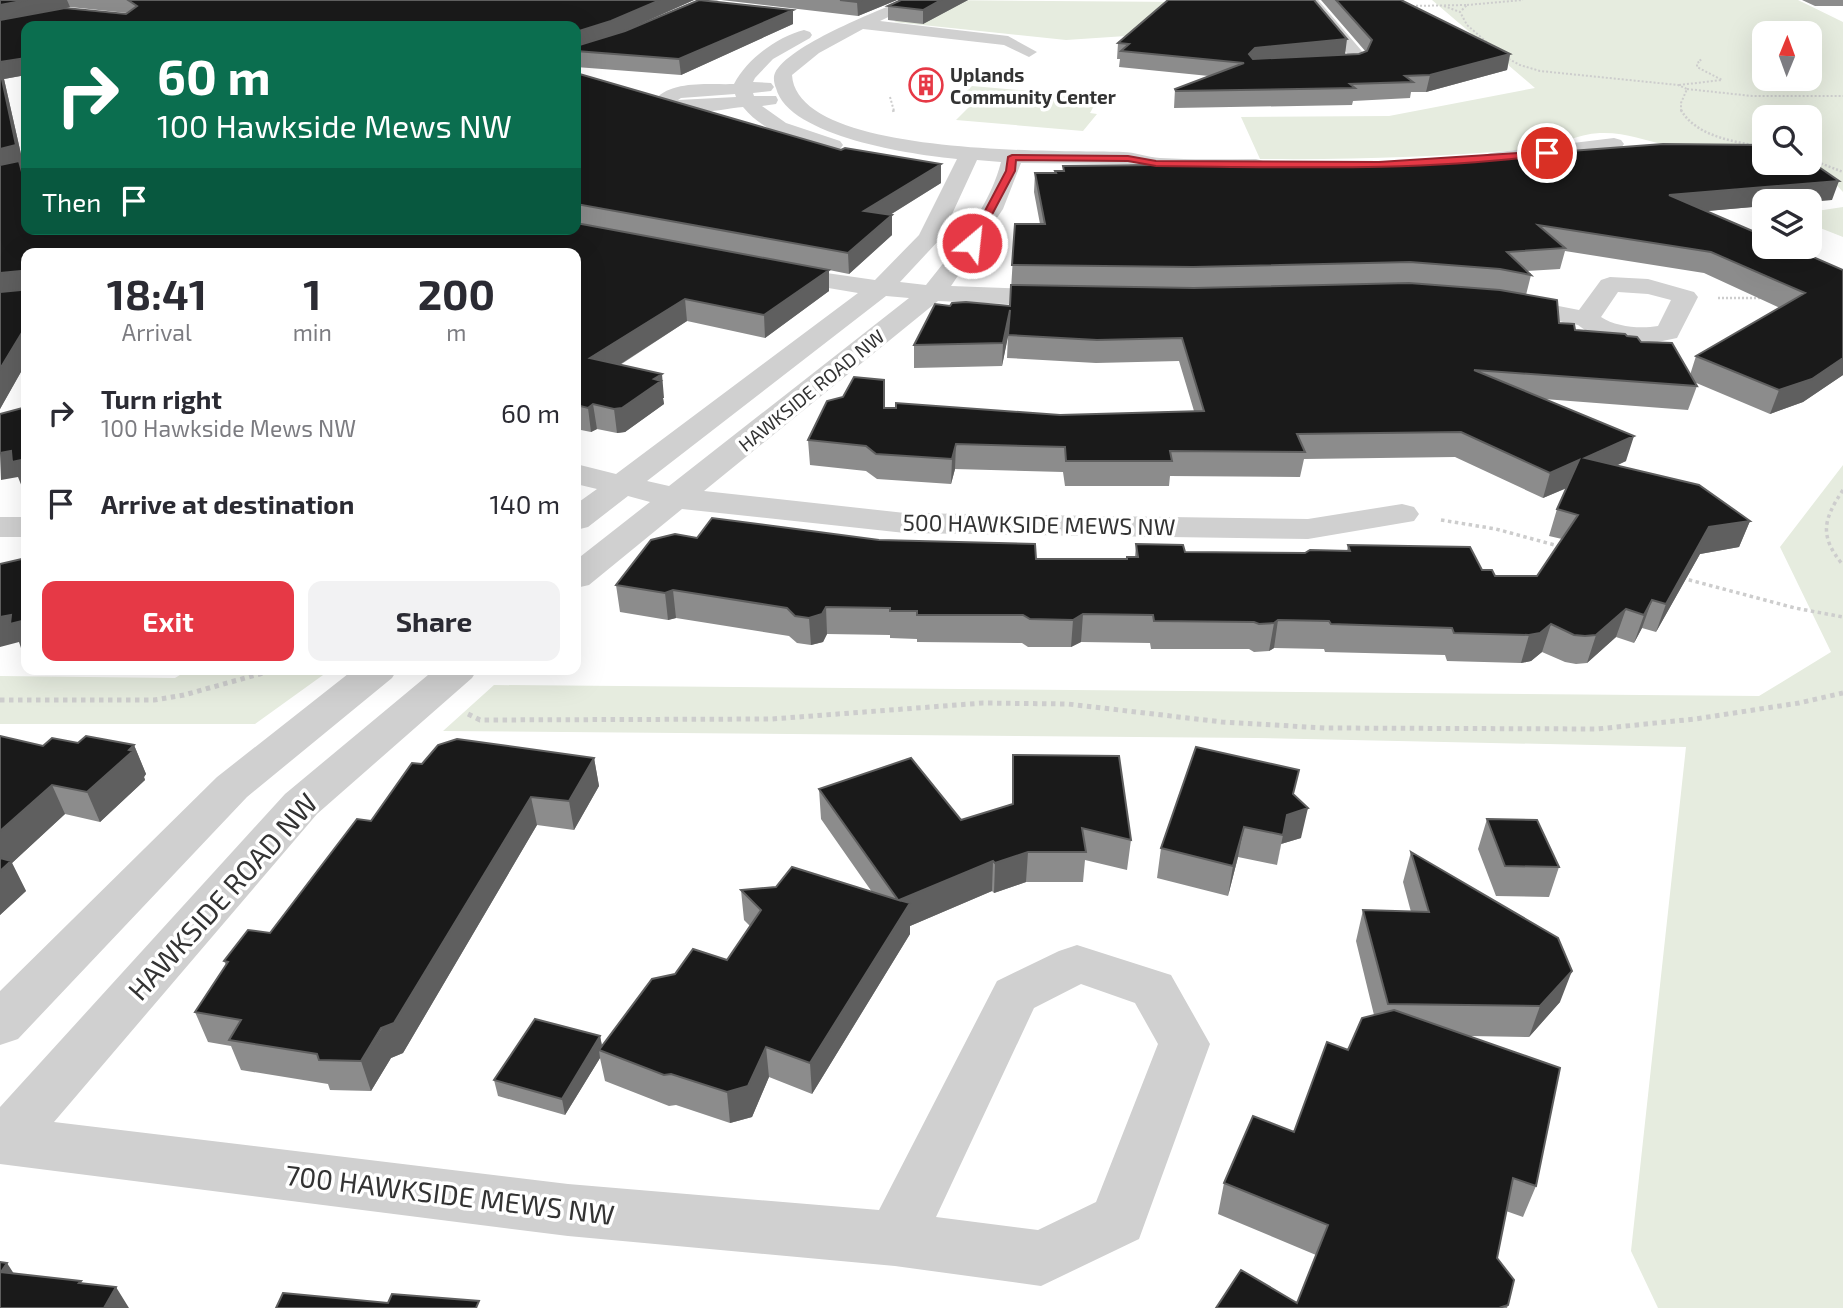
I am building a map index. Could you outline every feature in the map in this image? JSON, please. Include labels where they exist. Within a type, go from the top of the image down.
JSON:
[{"type":"street","points":[[883,0],[839,26],[791,66],[783,74],[786,92],[816,120],[849,132],[966,161]]},
{"type":"street","points":[[744,95],[747,74],[782,47],[917,0]]},
{"type":"street","points":[[1300,67],[1356,62],[1359,57],[1310,0]]},
{"type":"street","points":[[581,53],[707,9]]},
{"type":"street","points":[[789,24],[839,26],[918,38],[946,36],[1008,41],[1029,52]]},
{"type":"street","points":[[744,95],[786,92]]},
{"type":"street","points":[[744,95],[774,124],[801,136],[844,149],[966,161],[1140,170],[1156,164],[1276,165]]},
{"type":"street","points":[[1474,160],[1615,144]]},
{"type":"street","name":"HAWKSIDE ROAD NW","points":[[581,516],[881,288],[929,238],[966,161]]},
{"type":"street","points":[[0,165],[21,163]]},
{"type":"street","name":"HAWKSIDE ROAD NW","points":[[581,573],[934,291],[972,243],[1011,164]]},
{"type":"street","points":[[0,178],[21,172]]},
{"type":"street","points":[[758,269],[881,288],[1015,298],[1083,298]]},
{"type":"street","points":[[1482,300],[1586,319],[1598,327],[1643,337],[1668,332],[1685,297],[1667,289],[1636,283],[1610,285],[1586,319]]},
{"type":"street","name":"500 HAWKSIDE MEWS NW","points":[[581,475],[676,498],[919,523],[1308,529],[1402,514]]},
{"type":"street","points":[[0,527],[21,527]]},
{"type":"street","points":[[0,1024],[232,787],[372,675]]},
{"type":"street","name":"HAWKSIDE ROAD NW","points":[[3,1140],[301,804],[458,690]]},
{"type":"street","name":"700 HAWKSIDE MEWS NW","points":[[3,1140],[568,1210],[895,1239],[1041,1258],[1118,1220],[1184,1044],[1153,989],[1077,964],[1015,995],[895,1239]]},
{"type":"path","points":[[1405,5],[1444,6],[1524,0]]},
{"type":"path","points":[[1460,12],[1467,5]]},
{"type":"path","points":[[1444,6],[1460,12],[1466,25],[1493,47]]},
{"type":"path","points":[[1502,55],[1511,62],[1543,70],[1678,85],[1722,80],[1697,67],[1701,61],[1699,58]]},
{"type":"path","points":[[1678,85],[1688,89],[1752,96],[1843,96]]},
{"type":"path","points":[[1688,89],[1681,103],[1681,111],[1686,118],[1710,134],[1752,146]]},
{"type":"path","points":[[1822,164],[1843,172]]},
{"type":"path","points":[[1685,297],[1764,298]]},
{"type":"path","points":[[1843,490],[1829,510],[1824,527],[1827,541],[1843,565]]},
{"type":"path","points":[[1402,514],[1496,529],[1572,549]]},
{"type":"path","points":[[1674,576],[1795,608],[1843,617]]},
{"type":"path","points":[[0,700],[154,700],[184,695],[256,675]]},
{"type":"path","points":[[458,690],[480,720],[672,722],[772,719],[983,703],[1068,704],[1222,722],[1325,728],[1597,729],[1695,719],[1799,703],[1843,693]]},
{"type":"shaded area","points":[[939,0],[1183,2],[1201,31],[1066,40],[894,22]]},
{"type":"shaded area","points":[[1432,0],[1798,0],[1843,22],[1843,192],[1822,169],[1822,105],[1752,105],[1752,156],[1692,149],[1627,135],[1600,133],[1533,149],[1431,156],[1260,159],[1241,117],[1389,116],[1535,88]]},
{"type":"shaded area","points":[[972,86],[1099,97],[1090,113],[1097,114],[1083,131],[956,120],[972,104],[955,102]]},
{"type":"shaded area","points":[[1843,207],[1843,237],[1822,229],[1822,210]]},
{"type":"shaded area","points":[[1843,465],[1843,1308],[1658,1308],[1631,1251],[1686,747],[1257,738],[443,731],[494,685],[1759,696],[1831,652],[1780,547]]},
{"type":"shaded area","points":[[180,675],[323,675],[255,724],[0,724],[0,676],[175,678]]},
{"type":"building","points":[[0,0],[27,0],[0,5]]},
{"type":"building","points":[[128,0],[660,0],[581,30],[581,21],[21,21],[21,59],[0,62],[0,20],[65,8],[126,14],[137,6]]},
{"type":"building","points":[[699,0],[793,10],[679,59],[581,51],[581,44],[625,31]]},
{"type":"building","points":[[901,0],[941,0],[923,10],[888,6]]},
{"type":"building","points":[[1168,0],[1314,0],[1347,39],[1255,48],[1249,54],[1253,59],[1359,54],[1367,51],[1372,40],[1336,0],[1401,0],[1510,54],[1430,75],[1405,76],[1413,82],[1350,84],[1355,88],[1176,91],[1175,89],[1244,63],[1121,51],[1129,44],[1118,43]]},
{"type":"building","points":[[0,70],[16,145],[0,149]]},
{"type":"building","points":[[581,74],[841,150],[845,148],[941,164],[864,211],[892,215],[848,253],[581,205]]},
{"type":"building","points":[[1663,144],[1752,145],[1752,175],[1822,175],[1822,169],[1839,181],[1669,195],[1752,231],[1752,259],[1818,259],[1843,270],[1843,358],[1812,379],[1779,390],[1696,356],[1805,293],[1711,252],[1538,225],[1565,248],[1507,252],[1531,275],[1500,269],[1410,262],[1193,267],[1012,265],[1015,224],[1045,224],[1035,173],[1064,171],[1063,166],[1427,162]]},
{"type":"building","points":[[19,161],[21,235],[581,235],[581,224],[829,270],[764,315],[685,299],[590,358],[662,374],[654,379],[661,381],[622,408],[614,409],[593,404],[588,408],[581,406],[581,248],[21,248],[21,334],[0,369],[0,292],[20,290],[20,271],[0,273],[0,165]]},
{"type":"building","points":[[1409,283],[1500,290],[1557,300],[1559,323],[1574,324],[1575,330],[1625,334],[1637,337],[1641,342],[1672,343],[1697,386],[1474,370],[1634,436],[1585,458],[1699,485],[1750,521],[1709,527],[1666,604],[1652,600],[1644,615],[1626,609],[1596,635],[1585,636],[1574,635],[1551,624],[1540,633],[1529,635],[1454,633],[1452,628],[1331,624],[1329,621],[1278,620],[1274,623],[1259,624],[1154,621],[1153,615],[1083,614],[1073,620],[1030,619],[1023,615],[917,615],[917,611],[890,611],[890,608],[826,607],[822,614],[809,618],[795,616],[787,608],[673,590],[665,593],[616,585],[651,540],[675,534],[697,538],[712,518],[879,540],[1035,544],[1036,559],[1127,559],[1138,557],[1136,544],[1183,545],[1185,552],[1350,551],[1348,545],[1470,547],[1482,570],[1492,570],[1495,576],[1537,576],[1578,515],[1557,509],[1579,460],[1550,473],[1461,432],[1297,434],[1305,452],[1170,451],[1172,461],[1066,461],[1065,447],[956,444],[952,459],[876,454],[866,446],[808,440],[827,401],[843,397],[854,377],[884,380],[884,408],[896,408],[896,403],[1060,415],[1204,411],[1182,338],[1097,340],[1008,335],[1010,310],[1003,343],[914,345],[935,304],[950,306],[952,303],[966,302],[1010,306],[1011,285],[1194,288]]},
{"type":"building","points":[[21,408],[21,460],[12,462],[11,451],[0,453],[0,414]]},
{"type":"building","points":[[21,559],[21,621],[10,624],[11,615],[0,617],[0,564]]},
{"type":"building","points":[[0,736],[43,746],[52,738],[78,743],[86,736],[134,745],[129,750],[133,751],[87,792],[52,785],[0,831]]},
{"type":"building","points":[[457,739],[594,758],[569,801],[531,797],[394,1023],[381,1028],[361,1061],[319,1060],[317,1054],[229,1040],[241,1020],[195,1012],[228,962],[224,961],[248,930],[270,933],[357,819],[371,821],[412,763],[422,764],[438,745]]},
{"type":"building","points":[[1196,747],[1299,770],[1293,794],[1308,808],[1287,815],[1283,835],[1244,827],[1233,866],[1161,848]]},
{"type":"building","points":[[1013,755],[1119,756],[1131,840],[1082,828],[1086,852],[1028,852],[995,863],[993,861],[899,900],[910,903],[810,1063],[766,1047],[748,1086],[727,1092],[671,1074],[664,1075],[599,1050],[652,979],[675,974],[693,949],[727,960],[761,910],[741,890],[776,887],[792,867],[898,900],[819,789],[911,758],[961,820],[1013,804]]},
{"type":"building","points":[[1487,819],[1537,820],[1559,867],[1505,866]]},
{"type":"building","points":[[1411,852],[1558,938],[1572,971],[1540,1006],[1388,1004],[1363,910],[1429,912]]},
{"type":"building","points":[[0,858],[11,861],[0,871]]},
{"type":"building","points":[[1394,1010],[1560,1068],[1536,1186],[1513,1178],[1497,1258],[1514,1280],[1508,1305],[1499,1308],[1216,1308],[1241,1270],[1297,1303],[1328,1225],[1224,1183],[1253,1116],[1294,1132],[1327,1042],[1348,1050],[1362,1018]]},
{"type":"building","points":[[535,1019],[600,1036],[562,1099],[494,1080]]},
{"type":"building","points":[[0,1262],[7,1263],[1,1272],[116,1287],[104,1308],[0,1308]]},
{"type":"building","points":[[283,1293],[388,1303],[392,1294],[479,1301],[476,1308],[276,1308]]},
{"type":"place","name":"Uplands Community Center","points":[[926,85]]},
{"type":"route","points":[[972,243],[1011,171],[1012,157],[1128,158],[1156,164],[1379,165],[1502,159],[1547,153]]}]
